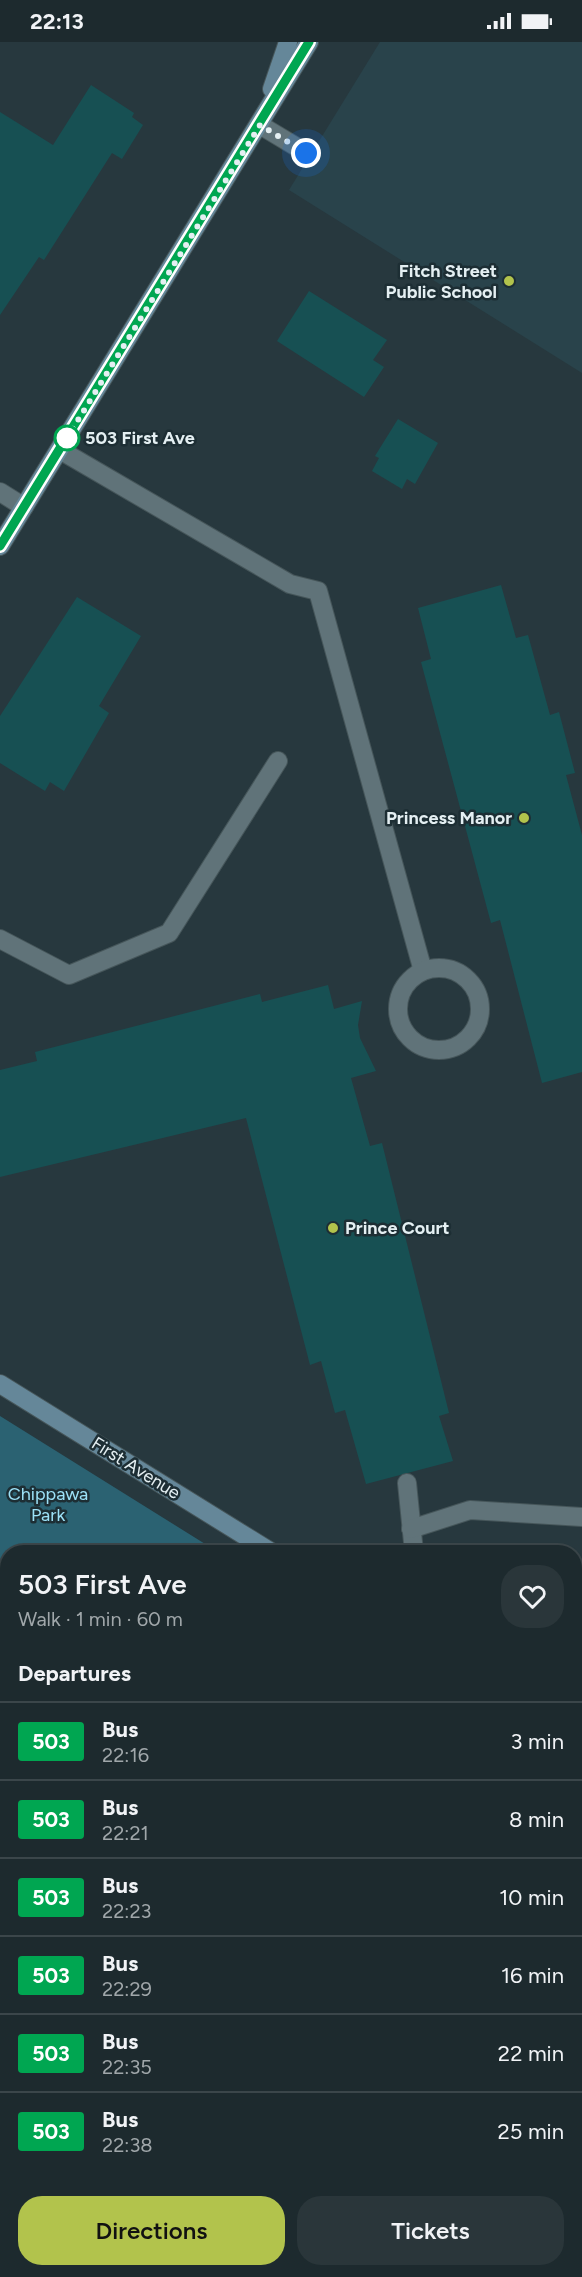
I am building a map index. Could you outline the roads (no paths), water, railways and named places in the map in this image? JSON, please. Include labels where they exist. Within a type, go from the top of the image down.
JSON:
[{"type":"street","points":[[260,125],[288,42]]},
{"type":"street","points":[[0,546],[309,42]]},
{"type":"street","points":[[260,125],[310,155]]},
{"type":"street","points":[[60,450],[290,584],[318,591],[423,971]]},
{"type":"street","points":[[0,492],[24,507]]},
{"type":"street","points":[[0,939],[69,975],[169,933],[278,761]]},
{"type":"street","points":[[450,969],[472,983],[479,995],[481,1009],[479,1023],[472,1035],[462,1044],[442,1052],[422,1047],[411,1040],[403,1029],[399,1016],[398,1002],[403,989],[411,978],[423,971],[450,969]]},
{"type":"street","name":"First Avenue","points":[[0,1384],[260,1545]]},
{"type":"street","points":[[407,1483],[413,1545]]},
{"type":"street","points":[[411,1529],[470,1510],[582,1516]]},
{"type":"place","name":"Fitch Street Public School","points":[[509,281]]},
{"type":"place","name":"503 First Ave","points":[[67,438]]},
{"type":"place","name":"Princess Manor","points":[[524,818]]},
{"type":"place","name":"Prince Court","points":[[333,1228]]},
{"type":"park label","name":"Chippawa Park","points":[[48,1504]]}]
